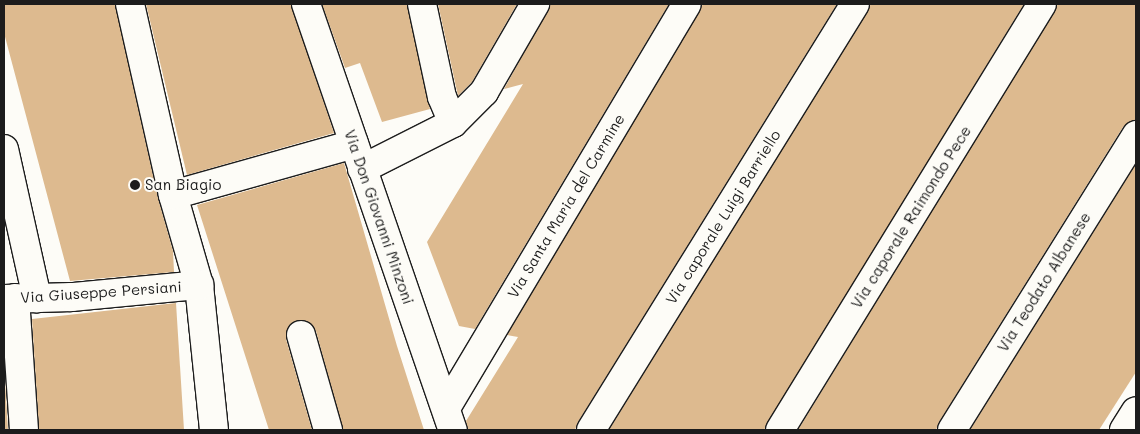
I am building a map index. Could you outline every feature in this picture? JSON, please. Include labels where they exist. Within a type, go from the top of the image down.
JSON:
[{"type":"street","points":[[130,4],[173,195],[199,285],[214,430]]},
{"type":"street","name":"Via Don Giovanni Minzoni","points":[[306,4],[449,419]]},
{"type":"street","points":[[422,4],[442,97],[453,123]]},
{"type":"street","points":[[173,195],[358,156],[453,123],[484,92],[535,4]]},
{"type":"street","name":"Via Santa Maria del Carmine","points":[[449,419],[687,4]]},
{"type":"street","name":"Via caporale Luigi Barriello","points":[[591,430],[855,4]]},
{"type":"street","name":"Via caporale Raimondo Pece","points":[[780,430],[1042,4]]},
{"type":"street","name":"Via Teodato Albanese","points":[[952,430],[1136,135]]},
{"type":"street","points":[[4,149],[19,298],[24,430]]},
{"type":"street","name":"Via Giuseppe Persiani","points":[[19,298],[199,285]]},
{"type":"street","points":[[301,335],[328,430]]},
{"type":"street","points":[[1124,430],[1136,411]]},
{"type":"building","points":[[4,4],[115,4],[158,198],[173,251],[174,272],[70,281],[4,33]]},
{"type":"building","points":[[146,4],[291,4],[334,133],[187,175]]},
{"type":"building","points":[[322,4],[407,4],[430,109],[382,122],[360,63],[345,68]]},
{"type":"building","points":[[438,4],[517,4],[472,82],[458,96]]},
{"type":"building","points":[[551,4],[669,4],[475,329],[459,326],[427,242],[523,84],[504,89]]},
{"type":"building","points":[[703,4],[837,4],[578,422],[575,430],[468,430],[466,421],[518,337],[507,335]]},
{"type":"building","points":[[871,4],[1024,4],[764,430],[609,430]]},
{"type":"building","points":[[1058,4],[1136,4],[1136,119],[1123,127],[939,422],[936,430],[798,430]]},
{"type":"building","points":[[344,163],[397,346],[424,430],[343,430],[316,331],[304,320],[289,325],[286,339],[312,430],[269,430],[197,205]]},
{"type":"building","points":[[1136,164],[1136,372],[1099,430],[970,430]]},
{"type":"building","points":[[176,303],[184,430],[39,430],[32,319]]},
{"type":"building","points":[[4,363],[8,430],[4,430]]},
{"type":"place","name":"San Biagio","points":[[135,185]]}]
